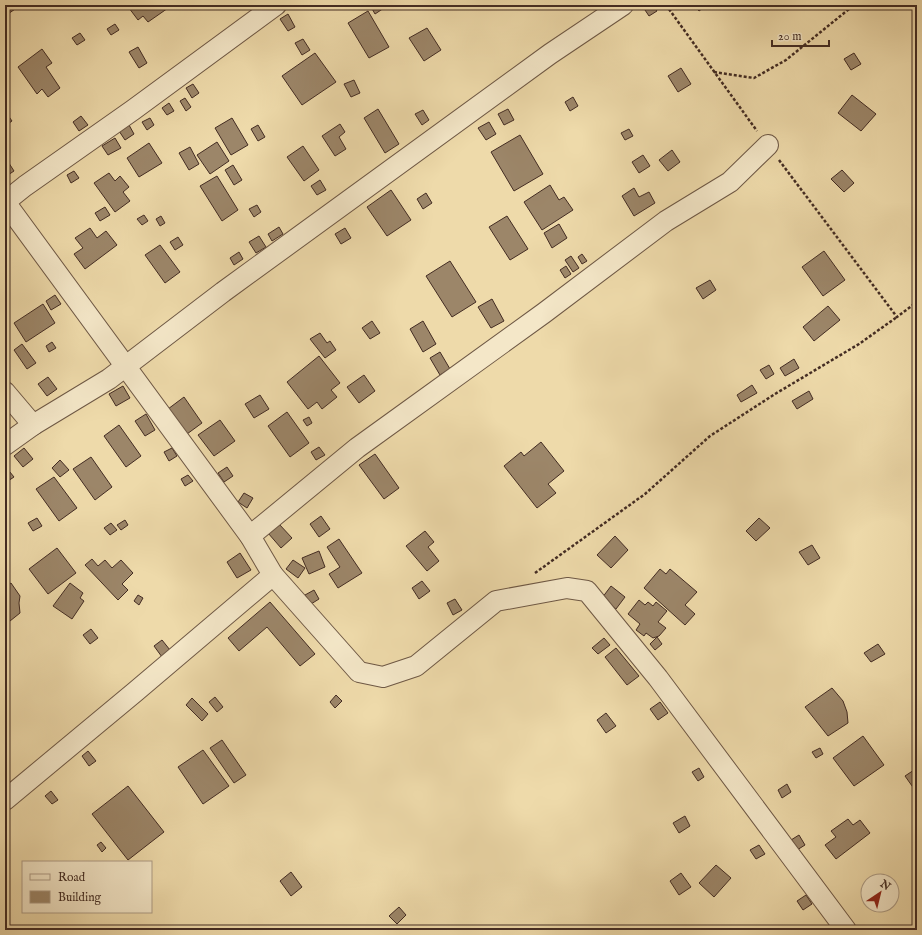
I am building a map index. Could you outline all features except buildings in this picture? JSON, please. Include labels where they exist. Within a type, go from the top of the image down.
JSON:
[{"type":"street","points":[[276,5],[5,202],[250,536],[273,575],[359,672],[383,677],[416,666],[496,601],[567,588],[587,591],[658,678],[846,930]]},
{"type":"street","points":[[5,445],[33,425],[109,379],[223,292],[550,54],[623,5]]},
{"type":"street","points":[[250,536],[357,448],[544,313],[666,221],[730,182],[768,145]]},
{"type":"street","points":[[5,392],[33,425]]},
{"type":"street","points":[[5,800],[273,575]]},
{"type":"path","points":[[666,5],[768,145],[897,317]]},
{"type":"path","points":[[714,72],[754,78],[786,60],[854,5]]},
{"type":"path","points":[[532,575],[645,494],[710,436],[775,394],[859,344],[917,302]]}]
